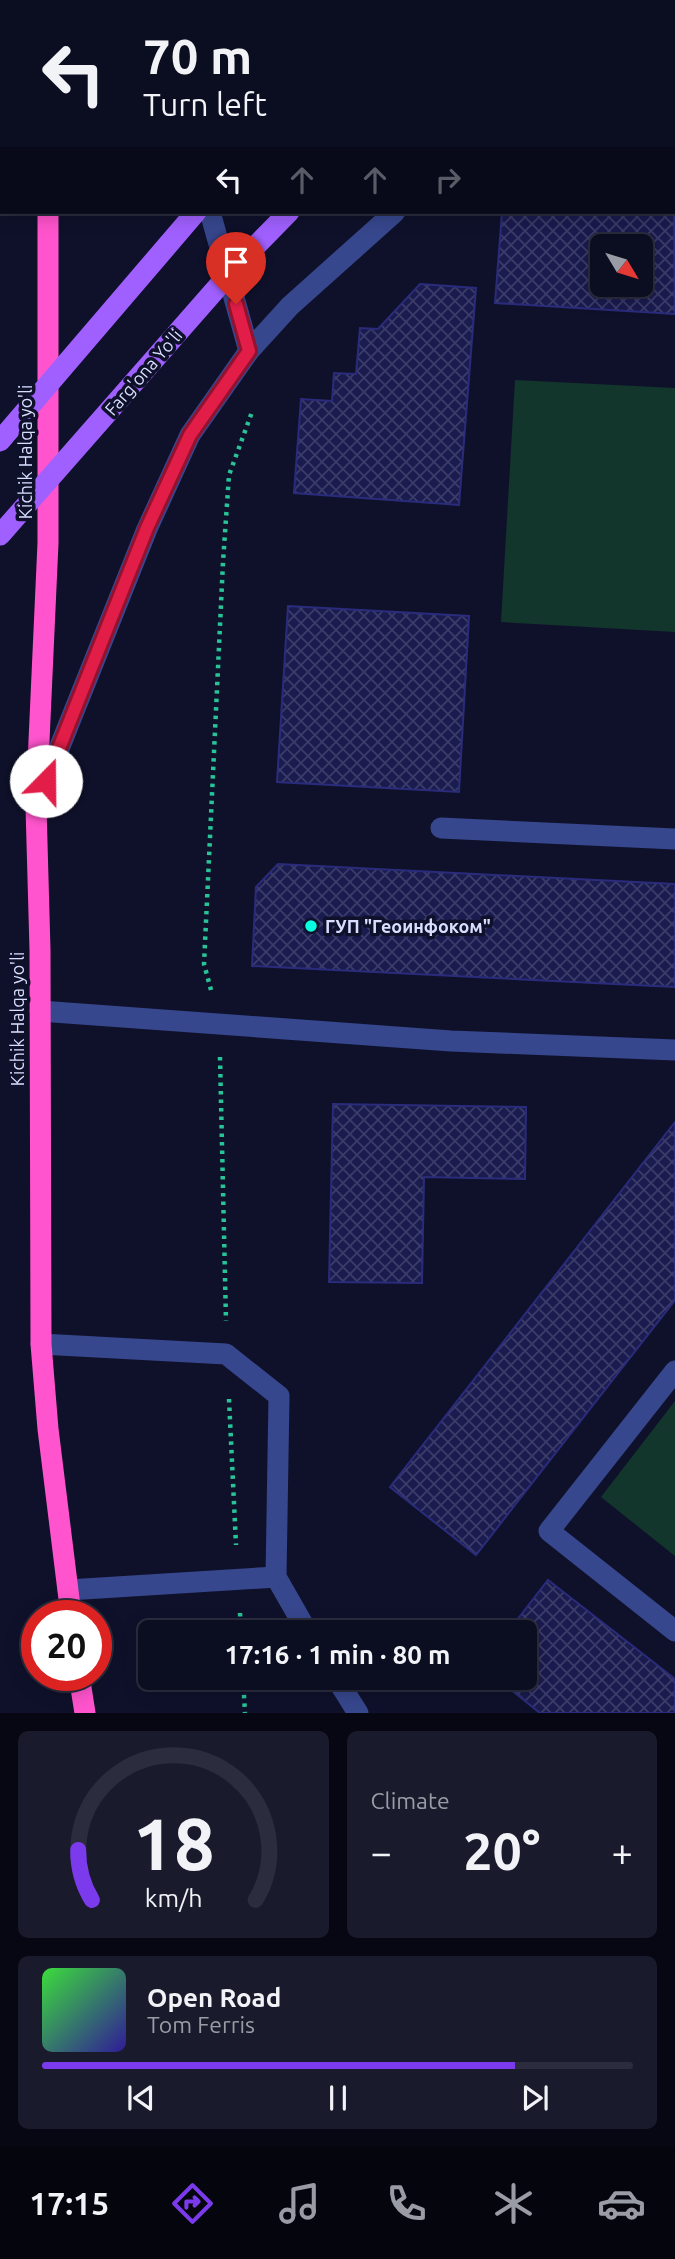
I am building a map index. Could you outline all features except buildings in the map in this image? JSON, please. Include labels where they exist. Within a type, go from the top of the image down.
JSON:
[{"type":"highway","name":"Kichik Halqa yo'li","points":[[48,214],[48,543],[36,807],[40,1011],[41,1344],[48,1429],[69,1600]]},
{"type":"highway","points":[[82,1691],[85,1713]]},
{"type":"main road","points":[[0,441],[195,214]]},
{"type":"main road","name":"Farg'ona Yo'li","points":[[0,535],[237,265],[287,214]]},
{"type":"lane","points":[[211,214],[249,351]]},
{"type":"lane","points":[[36,807],[147,528],[190,435],[249,351],[290,306],[393,214]]},
{"type":"lane","points":[[441,828],[675,839]]},
{"type":"lane","points":[[40,1011],[451,1041],[675,1050]]},
{"type":"lane","points":[[41,1344],[226,1354],[279,1396],[276,1577],[301,1620]]},
{"type":"lane","points":[[675,1371],[549,1531],[675,1631]]},
{"type":"lane","points":[[68,1590],[276,1577]]},
{"type":"lane","points":[[344,1690],[358,1713]]},
{"type":"path","points":[[240,1620],[226,1354],[220,1024],[204,964],[229,475],[253,410]]},
{"type":"path","points":[[244,1690],[245,1713]]},
{"type":"green space","points":[[515,380],[675,388],[675,632],[501,622]]},
{"type":"green space","points":[[675,1401],[675,1556],[601,1497]]},
{"type":"place","name":"ГУП \"Геоинфоком\"","points":[[311,926]]},
{"type":"route","points":[[46,781],[147,528],[190,435],[249,351],[236,304]]}]
